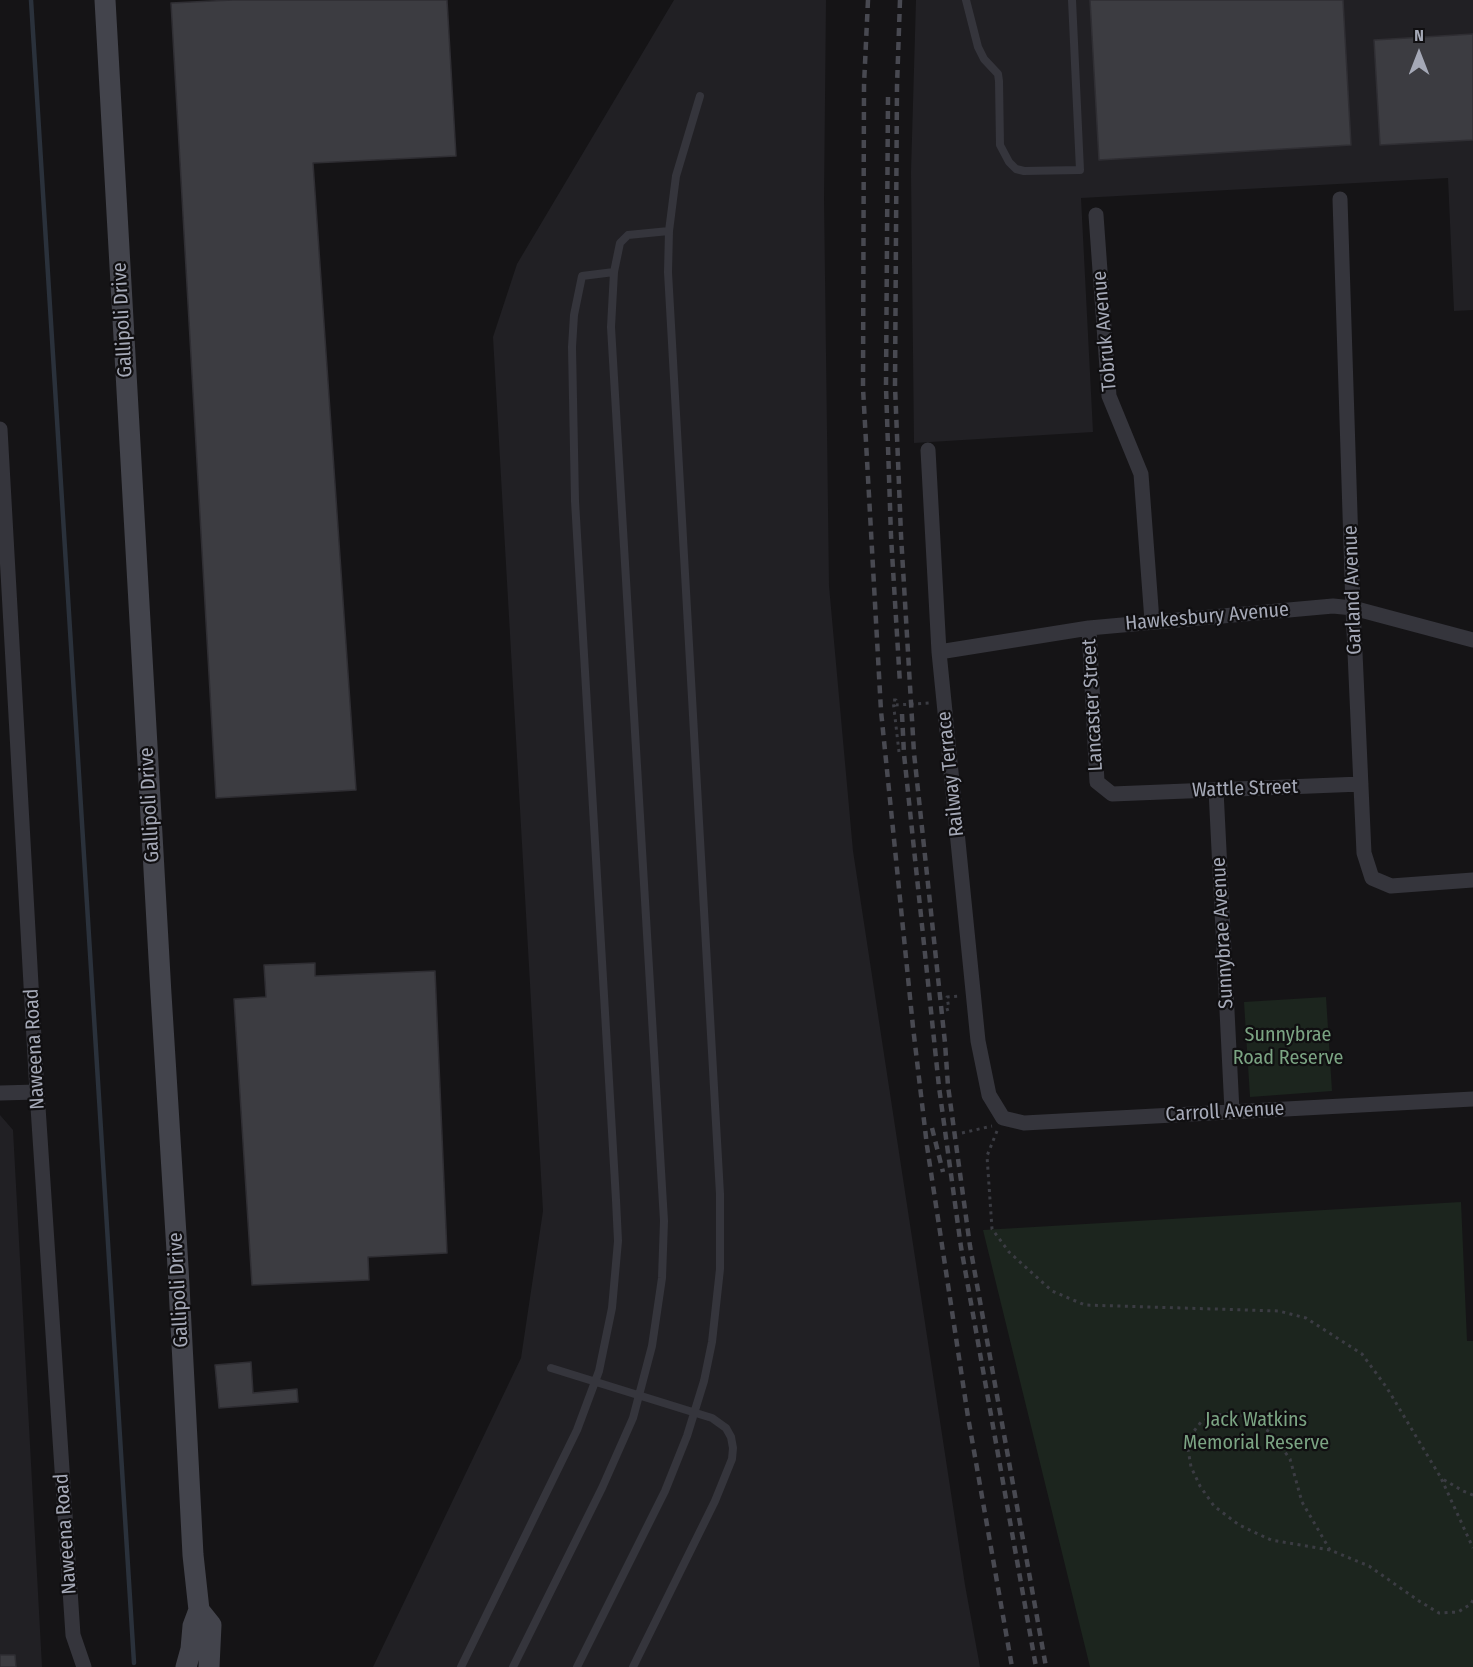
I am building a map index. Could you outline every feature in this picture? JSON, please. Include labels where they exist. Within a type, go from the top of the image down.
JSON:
[{"type":"street","name":"Gallipoli Drive","points":[[105,0],[178,1267],[192,1555],[199,1610],[193,1626],[191,1649],[186,1667]]},
{"type":"street","name":"Garland Avenue","points":[[1340,199],[1353,608],[1365,853],[1372,878],[1391,886],[1473,880]]},
{"type":"street","name":"Tobruk Avenue","points":[[1096,215],[1108,396],[1141,474],[1152,621]]},
{"type":"street","name":"Naweena Road","points":[[0,429],[37,1092],[73,1635],[84,1667]]},
{"type":"street","name":"Railway Terrace","points":[[928,450],[939,652],[978,1041],[989,1095],[1003,1118]]},
{"type":"street","name":"Hawkesbury Avenue","points":[[939,652],[1089,628],[1333,606],[1353,608],[1473,640]]},
{"type":"street","name":"Lancaster Street","points":[[1089,628],[1097,782],[1112,794],[1128,794]]},
{"type":"street","name":"Wattle Street","points":[[1128,794],[1361,784]]},
{"type":"street","name":"Sunnybrae Avenue","points":[[1216,790],[1232,1111]]},
{"type":"street","points":[[0,1093],[37,1092]]},
{"type":"street","name":"Carroll Avenue","points":[[1003,1118],[1024,1123],[1473,1099]]},
{"type":"street","name":"Gallipoli Drive","points":[[199,1610],[211,1625],[209,1667]]},
{"type":"lane","points":[[966,0],[978,47],[984,59],[998,74],[1000,145],[1009,162],[1016,169],[1024,171],[1080,170],[1072,0]]},
{"type":"lane","points":[[577,1667],[664,1491],[695,1413],[712,1342],[720,1269],[721,1235],[669,305],[669,231],[676,176],[700,96]]},
{"type":"lane","points":[[513,1667],[618,1453],[639,1396],[659,1312],[664,1221],[611,327],[614,272],[618,249],[624,238],[634,233],[669,231]]},
{"type":"lane","points":[[461,1667],[569,1447],[596,1382],[612,1308],[618,1241],[575,501],[572,347],[574,315],[582,276],[614,272]]},
{"type":"lane","points":[[551,1368],[712,1418],[726,1428],[731,1437],[732,1460],[715,1501],[633,1667]]},
{"type":"path","points":[[899,752],[893,700],[896,700],[896,705],[944,702]]},
{"type":"path","points":[[946,1011],[949,1010],[947,997],[974,995]]},
{"type":"path","points":[[962,1133],[990,1128],[1003,1118]]},
{"type":"path","points":[[991,1143],[987,1156],[992,1228],[1009,1252],[1052,1291],[1086,1305],[1279,1311],[1306,1318],[1362,1354],[1387,1388],[1441,1478],[1473,1548]]},
{"type":"path","points":[[1330,1550],[1302,1502],[1290,1459],[1272,1432],[1246,1416],[1215,1415],[1201,1422],[1191,1435],[1188,1449],[1191,1467],[1200,1486],[1214,1506],[1239,1525],[1271,1540],[1330,1550],[1369,1566],[1439,1613],[1458,1612],[1471,1604],[1473,1600]]},
{"type":"path","points":[[1441,1478],[1473,1495]]},
{"type":"shaded area","points":[[674,0],[826,0],[824,199],[829,586],[853,851],[965,1585],[980,1667],[373,1667],[521,1358],[543,1211],[493,337],[517,264]]},
{"type":"shaded area","points":[[916,0],[1473,0],[1473,310],[1454,311],[1448,178],[1081,198],[1093,432],[914,443],[911,172]]},
{"type":"shaded area","points":[[0,1115],[13,1130],[42,1667],[0,1667]]},
{"type":"green space","name":"Sunnybrae Road Reserve","points":[[1326,997],[1332,1091],[1250,1097],[1244,1002]]},
{"type":"green space","name":"Jack Watkins Memorial Reserve","points":[[1461,1202],[1467,1341],[1473,1341],[1473,1667],[1090,1667],[983,1230]]},
{"type":"building","points":[[232,0],[447,0],[456,156],[313,163],[356,790],[216,798],[171,3]]},
{"type":"building","points":[[1090,0],[1343,0],[1351,145],[1099,160]]},
{"type":"building","points":[[1473,34],[1473,140],[1380,145],[1374,40]]},
{"type":"building","points":[[315,963],[315,976],[435,971],[447,1253],[368,1257],[369,1280],[252,1285],[234,999],[266,997],[264,965]]},
{"type":"building","points":[[251,1362],[253,1393],[297,1389],[298,1402],[219,1408],[215,1365]]},
{"type":"building","points":[[0,1655],[15,1655],[16,1667],[0,1667]]},
{"type":"waterway","points":[[31,0],[134,1663]]},
{"type":"railway","points":[[868,0],[864,85],[863,388],[881,711],[927,1146],[968,1417],[1012,1667]]},
{"type":"railway","points":[[900,0],[897,86],[895,386],[914,753],[948,1086],[970,1246],[1046,1667]]},
{"type":"railway","points":[[888,97],[886,387],[891,536],[900,684]]},
{"type":"railway","points":[[902,714],[904,754],[939,1087],[961,1247],[1036,1667]]},
{"type":"railway","points":[[932,1128],[943,1172]]}]
